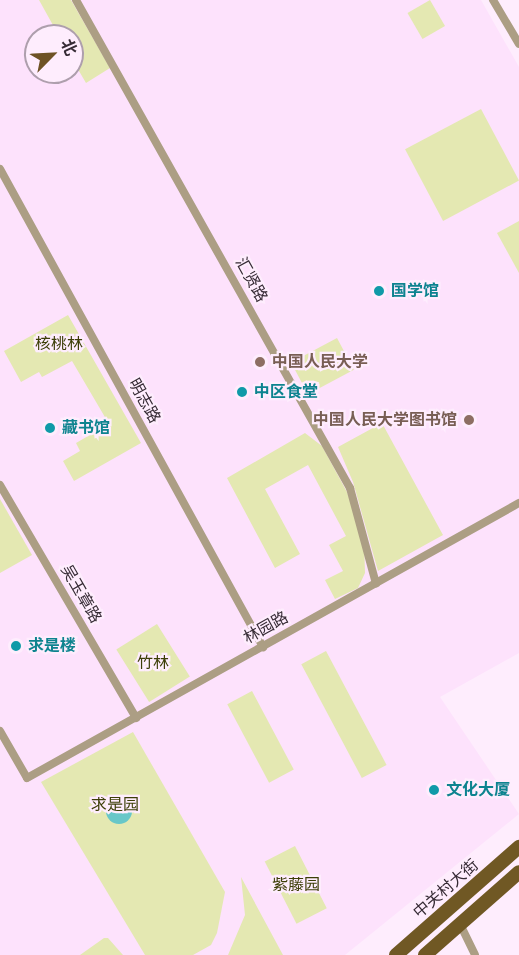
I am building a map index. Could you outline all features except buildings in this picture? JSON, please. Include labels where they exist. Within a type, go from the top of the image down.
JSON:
[{"type":"main road","name":"中关村大街","points":[[396,955],[519,847]]},
{"type":"main road","points":[[425,955],[519,872]]},
{"type":"street","name":"汇贤路","points":[[76,0],[350,488],[376,584]]},
{"type":"street","points":[[493,0],[519,44]]},
{"type":"street","name":"明志路","points":[[0,169],[263,647]]},
{"type":"street","name":"吴玉章路","points":[[0,484],[136,718]]},
{"type":"street","name":"林园路","points":[[0,730],[27,778],[519,503]]},
{"type":"street","points":[[460,924],[475,955]]},
{"type":"shaded area","name":"中国人民大学","points":[[0,0],[481,0],[519,67],[519,653],[440,697],[519,814],[345,955],[0,955]]},
{"type":"green space","points":[[39,0],[71,0],[110,68],[86,83],[84,80],[84,24],[52,24]]},
{"type":"green space","points":[[430,0],[445,26],[422,39],[407,13]]},
{"type":"green space","points":[[481,109],[519,181],[443,221],[405,149]]},
{"type":"green space","points":[[519,221],[519,273],[497,233]]},
{"type":"green space","name":"核桃林","points":[[68,315],[141,443],[74,481],[63,461],[80,451],[76,443],[109,424],[72,361],[42,377],[39,372],[21,382],[4,351]]},
{"type":"green space","points":[[337,338],[354,370],[308,394],[291,362]]},
{"type":"green space","points":[[382,423],[443,535],[378,571],[353,482],[338,447]]},
{"type":"green space","points":[[305,433],[322,446],[347,492],[364,540],[365,573],[358,588],[335,599],[325,580],[343,571],[329,545],[346,536],[308,465],[265,489],[300,554],[275,568],[227,478]]},
{"type":"green space","points":[[0,499],[32,555],[0,573]]},
{"type":"green space","name":"竹林","points":[[157,624],[190,677],[149,702],[116,649]]},
{"type":"green space","points":[[326,651],[387,765],[362,778],[301,664]]},
{"type":"green space","points":[[252,691],[294,770],[269,783],[227,704]]},
{"type":"green space","name":"求是园","points":[[133,732],[225,892],[217,933],[211,945],[193,955],[145,955],[41,782]]},
{"type":"green space","name":"紫藤园","points":[[295,846],[327,908],[296,924],[265,861]]},
{"type":"green space","points":[[241,877],[283,955],[228,955],[245,915]]},
{"type":"green space","points":[[104,938],[108,938],[123,955],[80,955]]},
{"type":"water","points":[[119,798],[129,801],[132,811],[129,821],[119,824],[109,821],[106,811],[109,801]]},
{"type":"place","name":"国学馆","points":[[379,291]]},
{"type":"place","name":"中国人民大学","points":[[260,362]]},
{"type":"place","name":"中区食堂","points":[[242,392]]},
{"type":"place","name":"中国人民大学图书馆","points":[[469,420]]},
{"type":"place","name":"藏书馆","points":[[50,428]]},
{"type":"place","name":"求是楼","points":[[16,646]]},
{"type":"place","name":"文化大厦","points":[[434,790]]}]
